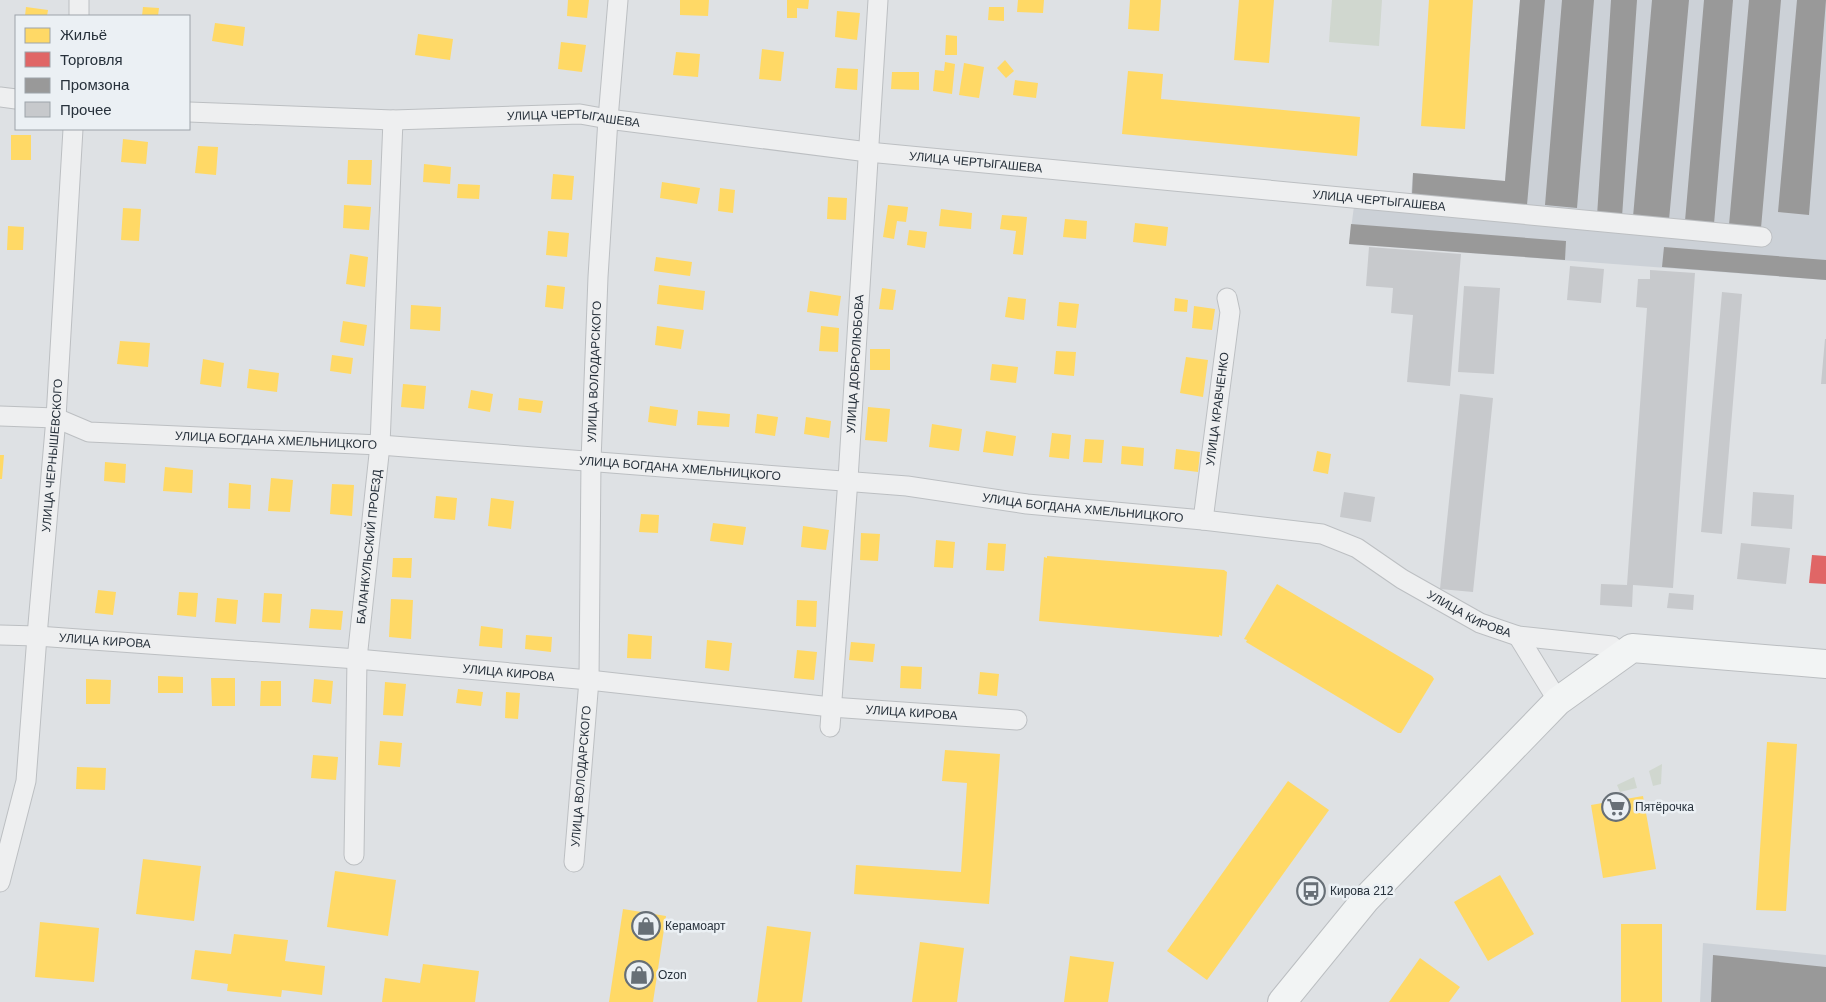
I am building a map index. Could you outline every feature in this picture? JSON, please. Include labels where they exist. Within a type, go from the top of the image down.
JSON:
[{"type":"main road","points":[[1282,1002],[1366,899],[1558,701],[1622,647],[1826,664]]},
{"type":"street","points":[[79,15],[80,0]]},
{"type":"street","name":"УЛИЦА ВОЛОДАРСКОГО","points":[[574,862],[588,680],[591,461],[598,287],[608,119],[618,0]]},
{"type":"street","name":"УЛИЦА ДОБРОЛЮБОВА","points":[[830,727],[848,482],[878,0]]},
{"type":"street","points":[[0,97],[15,98]]},
{"type":"street","name":"УЛИЦА ЧЕРТЫГАШЕВА","points":[[190,112],[393,120],[580,114],[868,152],[1762,237]]},
{"type":"street","name":"БАЛАНКУЛЬСКИЙ ПРОЕЗД","points":[[354,856],[357,660],[380,444],[393,120]]},
{"type":"street","name":"УЛИЦА ЧЕРНЫШЕВСКОГО","points":[[0,882],[26,781],[56,418],[73,130]]},
{"type":"street","name":"УЛИЦА КРАВЧЕНКО","points":[[1203,520],[1230,312],[1227,298]]},
{"type":"street","name":"УЛИЦА БОГДАНА ХМЕЛЬНИЦКОГО","points":[[0,416],[56,418],[89,432],[380,444],[907,486],[1027,504],[1203,520],[1322,534],[1357,548]]},
{"type":"street","name":"УЛИЦА КИРОВА","points":[[1357,548],[1402,579],[1480,623],[1518,636],[1558,701]]},
{"type":"street","name":"УЛИЦА КИРОВА","points":[[0,635],[37,636],[357,660],[588,680],[832,706],[1017,720]]},
{"type":"street","points":[[1518,636],[1622,647]]},
{"type":"shaded area","points":[[1332,0],[1382,0],[1379,46],[1329,42]]},
{"type":"shaded area","points":[[1520,0],[1826,0],[1826,280],[1349,244],[1356,191],[1411,195],[1413,173],[1505,181]]},
{"type":"shaded area","points":[[1662,764],[1661,784],[1653,786],[1649,771]]},
{"type":"shaded area","points":[[1634,777],[1637,788],[1620,792],[1617,785]]},
{"type":"shaded area","points":[[1703,943],[1826,955],[1826,1002],[1700,1002]]},
{"type":"building: Жильё","points":[[568,0],[589,0],[587,18],[567,16]]},
{"type":"building: Жильё","points":[[680,0],[709,0],[708,16],[680,15]]},
{"type":"building: Жильё","points":[[787,0],[809,0],[808,9],[797,8],[797,18],[787,18]]},
{"type":"building: Жильё","points":[[1018,0],[1044,0],[1043,13],[1017,12]]},
{"type":"building: Жильё","points":[[1130,0],[1161,0],[1159,31],[1128,29]]},
{"type":"building: Жильё","points":[[1239,0],[1274,0],[1269,63],[1234,60]]},
{"type":"building: Жильё","points":[[1429,0],[1473,0],[1465,129],[1421,126]]},
{"type":"building: Жильё","points":[[26,7],[48,10],[47,15],[25,15]]},
{"type":"building: Жильё","points":[[143,7],[159,8],[158,15],[142,15]]},
{"type":"building: Жильё","points":[[989,7],[1004,7],[1004,21],[988,20]]},
{"type":"building: Жильё","points":[[837,11],[860,13],[857,40],[835,37]]},
{"type":"building: Жильё","points":[[215,23],[245,27],[243,46],[212,41]]},
{"type":"building: Жильё","points":[[418,34],[453,39],[450,60],[415,55]]},
{"type":"building: Жильё","points":[[946,35],[957,36],[957,55],[945,55]]},
{"type":"building: Жильё","points":[[561,42],[586,45],[582,72],[558,69]]},
{"type":"building: Жильё","points":[[762,49],[784,52],[781,81],[759,79]]},
{"type":"building: Жильё","points":[[676,52],[700,54],[698,77],[673,75]]},
{"type":"building: Жильё","points":[[1005,60],[1014,71],[1006,78],[997,68]]},
{"type":"building: Жильё","points":[[945,62],[955,64],[952,94],[933,91],[935,70],[944,71]]},
{"type":"building: Жильё","points":[[964,63],[984,67],[979,98],[959,95]]},
{"type":"building: Жильё","points":[[837,68],[858,69],[857,90],[835,88]]},
{"type":"building: Жильё","points":[[1128,71],[1163,74],[1161,99],[1360,117],[1357,156],[1122,134]]},
{"type":"building: Жильё","points":[[892,72],[919,72],[919,90],[891,89]]},
{"type":"building: Жильё","points":[[1015,80],[1038,83],[1036,98],[1013,95]]},
{"type":"building: Жильё","points":[[11,135],[31,135],[31,160],[11,160]]},
{"type":"building: Жильё","points":[[123,139],[148,142],[146,164],[121,162]]},
{"type":"building: Жильё","points":[[198,146],[218,147],[216,175],[195,173]]},
{"type":"building: Жильё","points":[[348,160],[372,160],[371,185],[347,184]]},
{"type":"building: Жильё","points":[[424,164],[451,167],[450,184],[423,182]]},
{"type":"building: Жильё","points":[[553,174],[574,176],[572,200],[551,199]]},
{"type":"building: Жильё","points":[[662,182],[700,188],[697,204],[660,198]]},
{"type":"building: Жильё","points":[[458,184],[480,185],[479,199],[457,198]]},
{"type":"building: Жильё","points":[[720,188],[735,190],[733,213],[718,211]]},
{"type":"building: Жильё","points":[[828,197],[847,198],[846,220],[827,219]]},
{"type":"building: Жильё","points":[[344,205],[371,207],[369,230],[343,228]]},
{"type":"building: Жильё","points":[[888,205],[908,207],[906,222],[897,221],[894,239],[883,237]]},
{"type":"building: Жильё","points":[[123,208],[141,209],[139,241],[121,240]]},
{"type":"building: Жильё","points":[[941,209],[972,213],[971,229],[939,226]]},
{"type":"building: Жильё","points":[[1002,215],[1027,217],[1023,255],[1013,254],[1016,231],[1000,229]]},
{"type":"building: Жильё","points":[[1065,219],[1087,221],[1086,239],[1063,237]]},
{"type":"building: Жильё","points":[[1135,223],[1168,227],[1166,246],[1133,242]]},
{"type":"building: Жильё","points":[[8,226],[24,227],[23,250],[7,250]]},
{"type":"building: Жильё","points":[[909,230],[927,232],[925,248],[907,245]]},
{"type":"building: Жильё","points":[[548,231],[569,233],[567,257],[546,255]]},
{"type":"building: Жильё","points":[[350,254],[368,257],[365,287],[346,284]]},
{"type":"building: Жильё","points":[[656,257],[692,262],[690,276],[654,271]]},
{"type":"building: Жильё","points":[[547,285],[565,287],[563,309],[545,307]]},
{"type":"building: Жильё","points":[[659,285],[705,291],[703,310],[657,304]]},
{"type":"building: Жильё","points":[[882,288],[896,290],[893,310],[879,309]]},
{"type":"building: Жильё","points":[[810,291],[841,296],[838,316],[807,312]]},
{"type":"building: Жильё","points":[[1008,297],[1026,299],[1024,320],[1005,317]]},
{"type":"building: Жильё","points":[[1175,298],[1188,300],[1187,312],[1174,311]]},
{"type":"building: Жильё","points":[[1059,302],[1079,304],[1076,328],[1057,326]]},
{"type":"building: Жильё","points":[[411,305],[441,307],[440,331],[410,329]]},
{"type":"building: Жильё","points":[[1194,306],[1215,309],[1212,330],[1192,328]]},
{"type":"building: Жильё","points":[[343,321],[367,325],[364,346],[340,342]]},
{"type":"building: Жильё","points":[[657,326],[684,330],[681,349],[655,345]]},
{"type":"building: Жильё","points":[[821,326],[839,328],[838,352],[819,351]]},
{"type":"building: Жильё","points":[[120,341],[150,343],[148,367],[117,364]]},
{"type":"building: Жильё","points":[[870,349],[890,349],[890,370],[870,370]]},
{"type":"building: Жильё","points":[[1056,351],[1076,352],[1074,376],[1054,374]]},
{"type":"building: Жильё","points":[[332,355],[353,358],[351,374],[330,371]]},
{"type":"building: Жильё","points":[[1186,357],[1208,360],[1203,397],[1180,393]]},
{"type":"building: Жильё","points":[[203,359],[224,363],[221,387],[200,384]]},
{"type":"building: Жильё","points":[[992,364],[1018,367],[1016,383],[990,380]]},
{"type":"building: Жильё","points":[[249,369],[279,373],[277,392],[247,388]]},
{"type":"building: Жильё","points":[[403,384],[426,386],[424,409],[401,407]]},
{"type":"building: Жильё","points":[[471,390],[493,394],[490,412],[468,408]]},
{"type":"building: Жильё","points":[[519,398],[543,401],[541,413],[518,410]]},
{"type":"building: Жильё","points":[[650,406],[678,410],[676,426],[648,422]]},
{"type":"building: Жильё","points":[[868,407],[890,409],[887,442],[865,440]]},
{"type":"building: Жильё","points":[[698,411],[730,414],[729,427],[697,425]]},
{"type":"building: Жильё","points":[[757,414],[778,417],[775,436],[755,433]]},
{"type":"building: Жильё","points":[[806,417],[831,421],[829,438],[804,434]]},
{"type":"building: Жильё","points":[[932,424],[962,429],[959,451],[929,447]]},
{"type":"building: Жильё","points":[[986,431],[1016,436],[1013,456],[983,452]]},
{"type":"building: Жильё","points":[[1052,433],[1071,435],[1069,459],[1049,457]]},
{"type":"building: Жильё","points":[[1085,439],[1104,440],[1102,463],[1083,462]]},
{"type":"building: Жильё","points":[[1122,446],[1144,448],[1143,466],[1121,464]]},
{"type":"building: Жильё","points":[[1176,449],[1200,452],[1198,472],[1174,469]]},
{"type":"building: Жильё","points":[[1317,451],[1331,454],[1328,474],[1313,471]]},
{"type":"building: Жильё","points":[[0,455],[4,455],[2,479],[0,479]]},
{"type":"building: Жильё","points":[[105,462],[126,464],[125,483],[104,481]]},
{"type":"building: Жильё","points":[[165,467],[193,470],[192,493],[163,491]]},
{"type":"building: Жильё","points":[[271,478],[293,480],[290,512],[268,511]]},
{"type":"building: Жильё","points":[[229,483],[251,485],[250,509],[228,508]]},
{"type":"building: Жильё","points":[[332,484],[354,485],[352,516],[330,514]]},
{"type":"building: Жильё","points":[[436,496],[457,498],[455,520],[434,518]]},
{"type":"building: Жильё","points":[[491,498],[514,501],[511,529],[488,526]]},
{"type":"building: Жильё","points":[[641,514],[659,515],[658,533],[639,532]]},
{"type":"building: Жильё","points":[[713,523],[746,527],[743,545],[710,541]]},
{"type":"building: Жильё","points":[[803,526],[829,530],[826,550],[801,547]]},
{"type":"building: Жильё","points":[[861,533],[880,534],[878,561],[860,560]]},
{"type":"building: Жильё","points":[[936,540],[955,542],[953,568],[934,567]]},
{"type":"building: Жильё","points":[[988,543],[1006,544],[1004,571],[986,570]]},
{"type":"building: Жильё","points":[[1047,556],[1224,570],[1227,572],[1222,636],[1039,621],[1044,557],[1047,558]]},
{"type":"building: Жильё","points":[[393,558],[412,558],[411,578],[392,577]]},
{"type":"building: Жильё","points":[[1277,584],[1432,676],[1434,679],[1401,733],[1398,733],[1246,642],[1247,640],[1244,639]]},
{"type":"building: Жильё","points":[[98,590],[116,592],[113,615],[95,613]]},
{"type":"building: Жильё","points":[[179,592],[198,593],[196,617],[177,615]]},
{"type":"building: Жильё","points":[[264,593],[282,594],[280,623],[262,622]]},
{"type":"building: Жильё","points":[[217,598],[238,600],[236,624],[215,622]]},
{"type":"building: Жильё","points":[[391,599],[413,600],[411,639],[389,637]]},
{"type":"building: Жильё","points":[[797,600],[817,601],[816,627],[796,626]]},
{"type":"building: Жильё","points":[[311,609],[343,611],[341,630],[309,628]]},
{"type":"building: Жильё","points":[[481,626],[503,629],[502,648],[479,646]]},
{"type":"building: Жильё","points":[[628,634],[652,636],[651,659],[627,658]]},
{"type":"building: Жильё","points":[[526,635],[552,637],[551,652],[525,649]]},
{"type":"building: Жильё","points":[[707,640],[732,643],[729,671],[705,668]]},
{"type":"building: Жильё","points":[[851,642],[875,644],[873,662],[849,660]]},
{"type":"building: Жильё","points":[[797,650],[817,652],[814,680],[794,678]]},
{"type":"building: Жильё","points":[[901,666],[922,667],[921,689],[900,688]]},
{"type":"building: Жильё","points":[[980,672],[999,674],[997,696],[978,694]]},
{"type":"building: Жильё","points":[[158,676],[183,677],[183,693],[158,693]]},
{"type":"building: Жильё","points":[[211,678],[235,678],[235,706],[212,706]]},
{"type":"building: Жильё","points":[[86,679],[111,680],[110,704],[86,704]]},
{"type":"building: Жильё","points":[[314,679],[333,681],[331,704],[312,702]]},
{"type":"building: Жильё","points":[[261,681],[281,681],[281,706],[260,706]]},
{"type":"building: Жильё","points":[[385,682],[406,684],[403,716],[383,715]]},
{"type":"building: Жильё","points":[[458,689],[483,692],[481,706],[456,703]]},
{"type":"building: Жильё","points":[[506,692],[520,693],[518,719],[505,718]]},
{"type":"building: Жильё","points":[[380,741],[402,743],[400,767],[378,765]]},
{"type":"building: Жильё","points":[[1767,742],[1797,744],[1786,911],[1756,910]]},
{"type":"building: Жильё","points":[[945,750],[1000,754],[989,904],[854,894],[856,865],[961,872],[967,783],[942,781]]},
{"type":"building: Жильё","points":[[313,755],[338,757],[336,780],[311,778]]},
{"type":"building: Жильё","points":[[77,767],[106,768],[105,790],[76,789]]},
{"type":"building: Жильё","points":[[1288,781],[1329,810],[1207,980],[1167,951]]},
{"type":"building: Жильё","points":[[1643,796],[1656,869],[1603,878],[1591,805]]},
{"type":"building: Жильё","points":[[143,859],[201,866],[194,921],[136,914]]},
{"type":"building: Жильё","points":[[335,871],[396,880],[388,936],[327,927]]},
{"type":"building: Жильё","points":[[1500,875],[1534,934],[1488,961],[1454,902]]},
{"type":"building: Жильё","points":[[623,909],[666,916],[653,1002],[609,1002]]},
{"type":"building: Жильё","points":[[40,922],[99,928],[94,982],[35,977]]},
{"type":"building: Жильё","points":[[1621,924],[1662,924],[1662,1002],[1621,1002]]},
{"type":"building: Жильё","points":[[767,926],[811,932],[802,1002],[757,1002]]},
{"type":"building: Жильё","points":[[234,934],[288,940],[285,961],[325,966],[322,995],[282,990],[281,997],[227,991],[228,984],[191,979],[195,950],[231,954]]},
{"type":"building: Жильё","points":[[920,942],[964,948],[957,1002],[912,1002]]},
{"type":"building: Жильё","points":[[1070,956],[1114,962],[1108,1002],[1064,1002]]},
{"type":"building: Жильё","points":[[1420,958],[1460,987],[1449,1002],[1389,1002]]},
{"type":"building: Жильё","points":[[423,964],[479,971],[475,1002],[382,1002],[385,978],[420,983]]},
{"type":"building: Торговля","points":[[1812,555],[1826,556],[1826,584],[1809,583]]},
{"type":"building: Промзона","points":[[1520,0],[1545,0],[1527,205],[1412,195],[1413,173],[1505,181]]},
{"type":"building: Промзона","points":[[1562,0],[1594,0],[1577,208],[1545,205]]},
{"type":"building: Промзона","points":[[1611,0],[1637,0],[1622,217],[1597,216]]},
{"type":"building: Промзона","points":[[1652,0],[1689,0],[1669,220],[1633,217]]},
{"type":"building: Промзона","points":[[1704,0],[1733,0],[1714,224],[1685,221]]},
{"type":"building: Промзона","points":[[1749,0],[1781,0],[1761,228],[1729,225]]},
{"type":"building: Промзона","points":[[1797,0],[1826,0],[1809,215],[1778,212]]},
{"type":"building: Промзона","points":[[1351,224],[1566,241],[1565,260],[1349,244]]},
{"type":"building: Промзона","points":[[1664,247],[1826,260],[1826,280],[1662,267]]},
{"type":"building: Промзона","points":[[1713,955],[1826,967],[1826,1002],[1711,1002]]},
{"type":"building: Прочее","points":[[1369,247],[1461,254],[1450,386],[1407,382],[1413,315],[1391,313],[1393,288],[1366,286]]},
{"type":"building: Прочее","points":[[1570,266],[1604,269],[1601,303],[1567,300]]},
{"type":"building: Прочее","points":[[1650,270],[1695,273],[1673,588],[1633,585],[1632,607],[1600,605],[1601,584],[1627,585],[1647,308],[1636,307],[1638,279],[1650,279]]},
{"type":"building: Прочее","points":[[1464,286],[1500,288],[1494,374],[1458,372]]},
{"type":"building: Прочее","points":[[1722,292],[1742,294],[1722,534],[1701,532]]},
{"type":"building: Прочее","points":[[1825,339],[1826,384],[1821,384]]},
{"type":"building: Прочее","points":[[1460,394],[1493,398],[1473,592],[1440,589]]},
{"type":"building: Прочее","points":[[1344,492],[1375,497],[1371,522],[1340,517]]},
{"type":"building: Прочее","points":[[1753,492],[1794,495],[1792,529],[1751,526]]},
{"type":"building: Прочее","points":[[1741,543],[1790,548],[1786,584],[1737,579]]},
{"type":"building: Прочее","points":[[1669,593],[1694,595],[1693,610],[1667,608]]},
{"type":"place","name":"Пятёрочка","points":[[1616,807]]},
{"type":"place","name":"Кирова 212","points":[[1311,891]]},
{"type":"place","name":"Керамоарт","points":[[646,926]]},
{"type":"place","name":"Ozon","points":[[639,975]]}]
